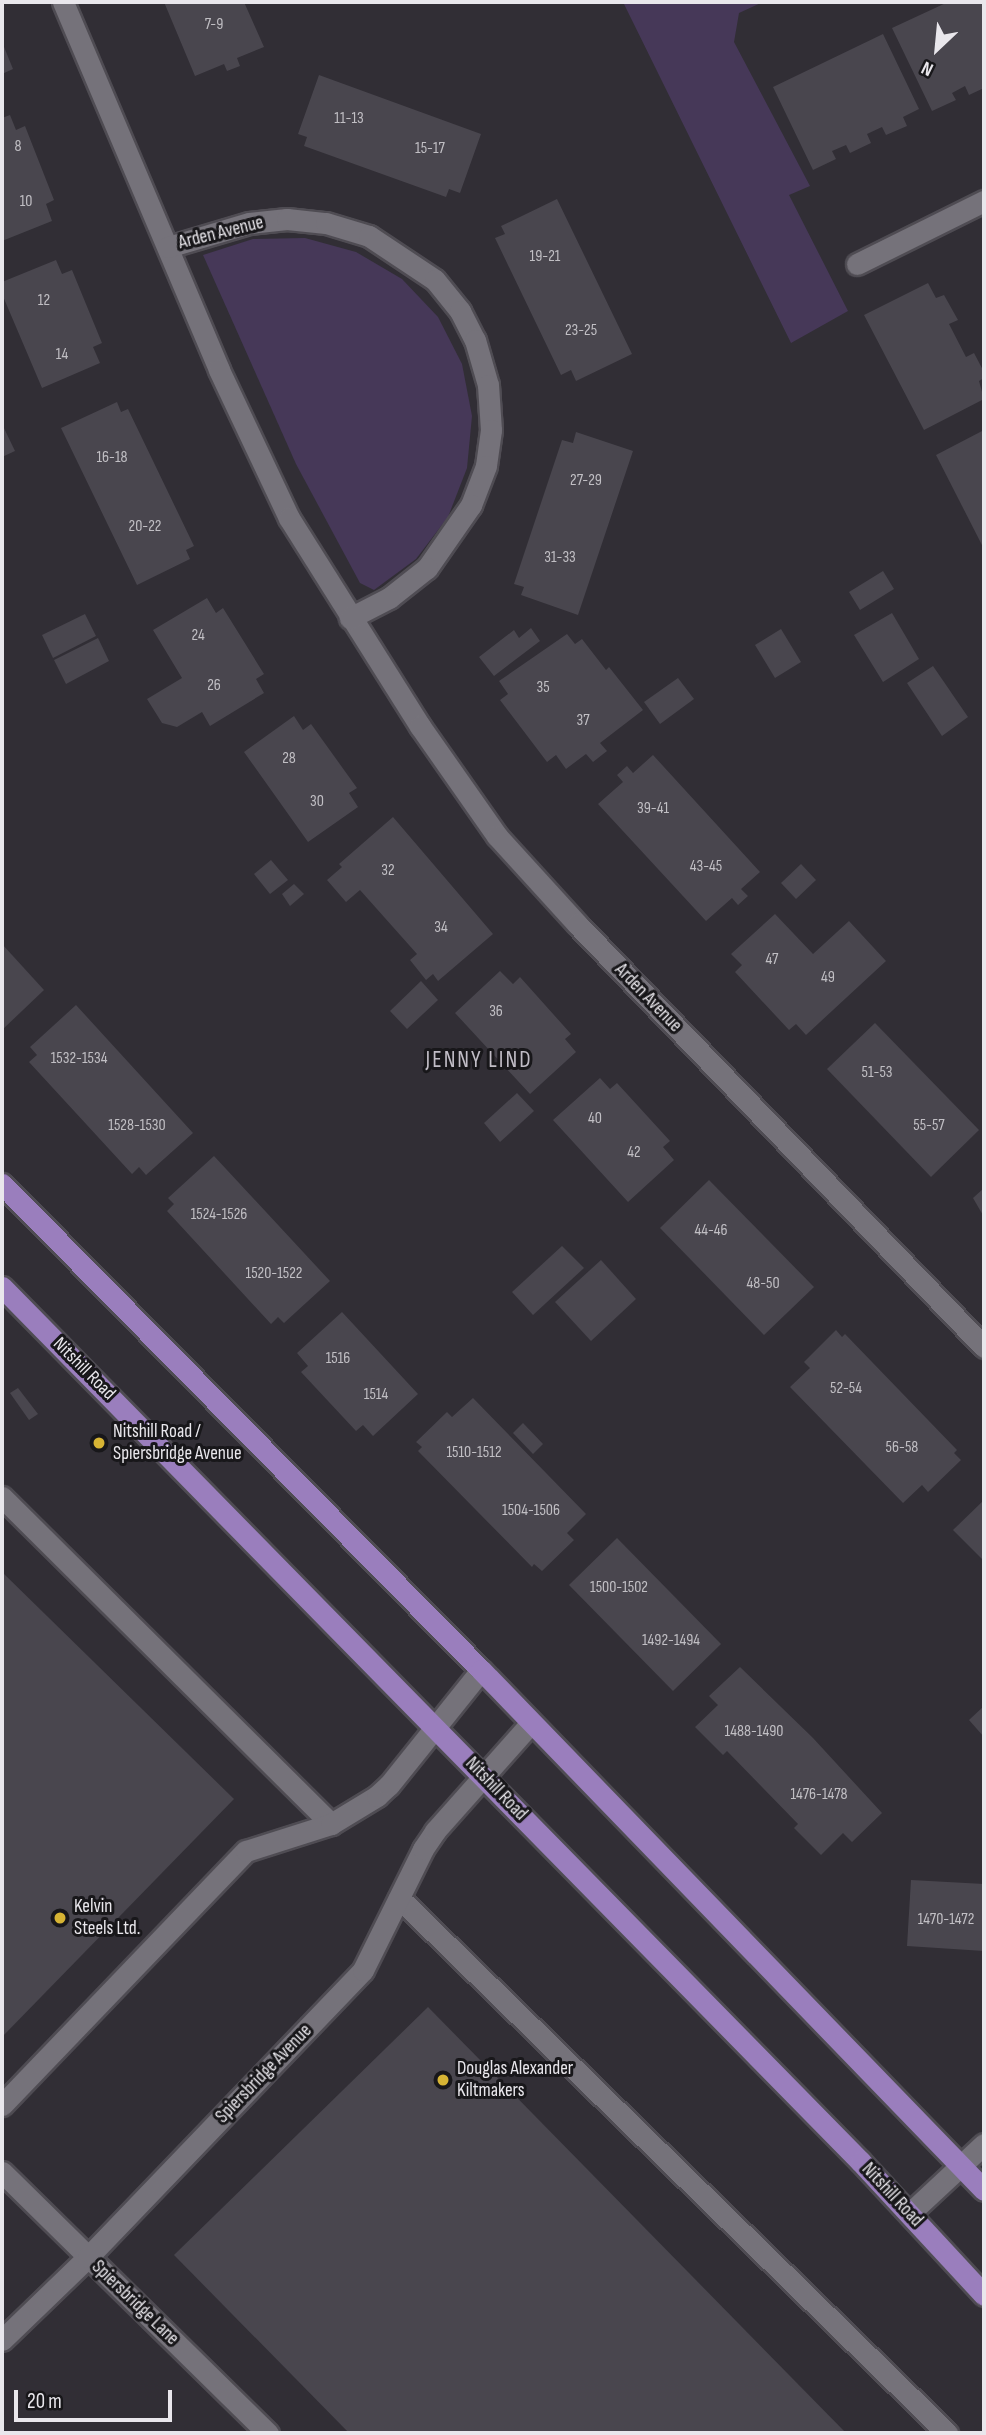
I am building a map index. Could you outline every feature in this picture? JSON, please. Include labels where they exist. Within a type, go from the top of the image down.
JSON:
[{"type":"main road","points":[[2,1184],[481,1670],[984,2190]]},
{"type":"main road","name":"Nitshill Road","points":[[2,1287],[910,2213],[984,2295]]},
{"type":"street","name":"Arden Avenue","points":[[63,2],[219,370],[289,518],[349,618],[497,836],[984,1347]]},
{"type":"street","points":[[857,264],[984,201]]},
{"type":"street","name":"Arden Avenue","points":[[168,247],[249,223],[287,219],[326,223],[369,236],[435,280],[460,311],[475,340],[488,385],[491,430],[486,467],[471,505],[427,568],[389,598],[349,618]]},
{"type":"street","points":[[2,1497],[331,1824]]},
{"type":"street","points":[[2,2105],[246,1851],[331,1824],[389,1785],[481,1670]]},
{"type":"street","name":"Spiersbridge Avenue","points":[[2,2340],[88,2256],[363,1970],[435,1831],[485,1778],[531,1723]]},
{"type":"street","points":[[399,1898],[947,2433]]},
{"type":"street","points":[[910,2213],[984,2144]]},
{"type":"street","name":"Spiersbridge Lane","points":[[2,2172],[268,2433]]},
{"type":"shaded area","points":[[623,2],[763,2],[739,13],[734,42],[810,186],[789,195],[848,311],[791,343]]},
{"type":"shaded area","points":[[305,238],[356,252],[402,279],[438,317],[462,364],[472,416],[467,468],[448,517],[416,559],[374,590],[360,583],[296,464],[203,255],[253,239]]},
{"type":"building","points":[[164,2],[244,2],[264,47],[237,58],[240,66],[227,71],[224,64],[195,76]]},
{"type":"building","points":[[948,2],[984,2],[984,88],[969,95],[965,86],[952,93],[956,100],[932,111],[892,28]]},
{"type":"building","points":[[883,34],[919,109],[903,117],[907,126],[886,135],[882,127],[867,134],[871,143],[850,153],[846,145],[832,151],[836,159],[813,170],[773,87]]},
{"type":"building","points":[[2,42],[13,69],[2,74]]},
{"type":"building","points":[[319,75],[481,134],[460,193],[449,189],[446,197],[304,146],[307,137],[298,134]]},
{"type":"building","points":[[10,115],[16,130],[25,126],[54,200],[46,204],[52,221],[2,241],[2,118]]},
{"type":"building","points":[[557,199],[632,354],[576,381],[571,370],[561,375],[495,238],[505,234],[501,226]]},
{"type":"building","points":[[56,260],[62,274],[72,270],[102,343],[93,347],[100,363],[42,388],[2,294],[2,282]]},
{"type":"building","points":[[928,283],[936,298],[944,295],[958,320],[949,324],[966,357],[974,353],[984,372],[984,378],[979,381],[984,399],[924,430],[864,315]]},
{"type":"building","points":[[117,402],[121,412],[128,409],[194,546],[186,550],[190,559],[137,585],[61,428]]},
{"type":"building","points":[[2,424],[15,451],[2,457]]},
{"type":"building","points":[[984,430],[984,549],[936,455]]},
{"type":"building","points":[[576,432],[633,451],[578,615],[521,595],[524,587],[514,584],[562,440],[573,443]]},
{"type":"building","points":[[883,571],[894,589],[860,610],[849,592]]},
{"type":"building","points":[[207,598],[216,613],[223,608],[264,674],[256,679],[264,693],[210,726],[202,712],[177,727],[162,723],[147,699],[182,678],[153,630]]},
{"type":"building","points":[[892,613],[919,659],[883,682],[854,635]]},
{"type":"building","points":[[85,614],[96,636],[53,658],[42,635]]},
{"type":"building","points":[[531,628],[540,641],[494,676],[479,657],[514,630],[519,638]]},
{"type":"building","points":[[781,629],[801,662],[775,678],[755,645]]},
{"type":"building","points":[[567,634],[575,644],[582,639],[606,670],[609,667],[643,710],[600,743],[607,751],[593,762],[586,754],[566,769],[556,755],[547,762],[500,700],[508,694],[499,681]]},
{"type":"building","points":[[98,638],[109,661],[66,684],[54,660]]},
{"type":"building","points":[[933,666],[968,717],[942,736],[907,683]]},
{"type":"building","points":[[678,678],[694,699],[660,724],[644,702]]},
{"type":"building","points":[[294,716],[303,730],[311,724],[357,788],[349,793],[358,807],[308,842],[244,752]]},
{"type":"building","points":[[653,755],[760,872],[741,889],[748,896],[738,905],[732,898],[706,921],[598,804],[623,782],[617,775],[627,766],[633,773]]},
{"type":"building","points":[[393,817],[493,934],[438,981],[433,974],[426,980],[410,960],[417,954],[360,890],[346,902],[327,880],[342,867],[339,864]]},
{"type":"building","points":[[271,860],[288,880],[270,894],[254,874]]},
{"type":"building","points":[[801,864],[816,880],[796,899],[781,883]]},
{"type":"building","points":[[294,884],[304,894],[290,906],[282,894]]},
{"type":"building","points":[[775,914],[813,954],[849,921],[886,961],[806,1035],[796,1024],[789,1030],[735,972],[742,965],[731,954]]},
{"type":"building","points":[[2,944],[44,990],[2,1030]]},
{"type":"building","points":[[500,971],[513,984],[520,977],[571,1034],[565,1039],[576,1052],[530,1094],[455,1013]]},
{"type":"building","points":[[421,981],[438,1000],[407,1029],[390,1011]]},
{"type":"building","points":[[76,1005],[193,1133],[146,1175],[139,1167],[132,1174],[29,1062],[37,1055],[30,1047]]},
{"type":"building","points":[[875,1023],[979,1130],[931,1177],[827,1069]]},
{"type":"building","points":[[600,1078],[610,1089],[617,1083],[670,1141],[663,1147],[674,1160],[628,1202],[553,1120]]},
{"type":"building","points":[[517,1093],[534,1111],[500,1142],[484,1123]]},
{"type":"building","points":[[214,1156],[330,1281],[284,1323],[278,1317],[271,1324],[167,1211],[174,1204],[168,1198]]},
{"type":"building","points":[[709,1180],[814,1287],[764,1335],[660,1228]]},
{"type":"building","points":[[984,1188],[984,1217],[973,1198]]},
{"type":"building","points":[[562,1246],[584,1268],[533,1315],[512,1292]]},
{"type":"building","points":[[601,1260],[636,1299],[591,1341],[555,1302]]},
{"type":"building","points":[[342,1312],[418,1394],[373,1436],[363,1425],[356,1431],[301,1372],[308,1366],[297,1353]]},
{"type":"building","points":[[836,1330],[842,1337],[845,1334],[957,1450],[954,1453],[961,1460],[928,1492],[922,1485],[903,1503],[790,1387],[810,1368],[804,1362]]},
{"type":"building","points":[[18,1388],[38,1414],[29,1420],[10,1393]]},
{"type":"building","points":[[473,1398],[586,1514],[567,1533],[574,1540],[542,1571],[534,1564],[532,1567],[418,1451],[422,1447],[416,1442],[447,1412],[452,1417]]},
{"type":"building","points":[[523,1423],[543,1444],[533,1454],[513,1433]]},
{"type":"building","points":[[984,1500],[984,1561],[953,1530]]},
{"type":"building","points":[[617,1538],[721,1644],[673,1691],[569,1585]]},
{"type":"building","name":"Kelvin Steels Ltd.","points":[[2,1572],[234,1799],[2,2037]]},
{"type":"building","points":[[740,1667],[813,1738],[882,1813],[852,1842],[843,1833],[821,1855],[794,1828],[798,1824],[727,1751],[723,1755],[695,1727],[718,1705],[709,1696]]},
{"type":"building","points":[[984,1706],[984,1737],[969,1720]]},
{"type":"building","points":[[911,1880],[984,1884],[984,1951],[907,1946]]},
{"type":"building","points":[[428,2007],[846,2433],[349,2433],[174,2255]]},
{"type":"place","name":"Nitshill Road / Spiersbridge Avenue","points":[[99,1443]]},
{"type":"place","name":"Kelvin Steels Ltd.","points":[[60,1918]]},
{"type":"place","name":"Douglas Alexander Kiltmakers","points":[[443,2080]]},
{"type":"district","name":"JENNY LIND","points":[[479,1060]]}]
